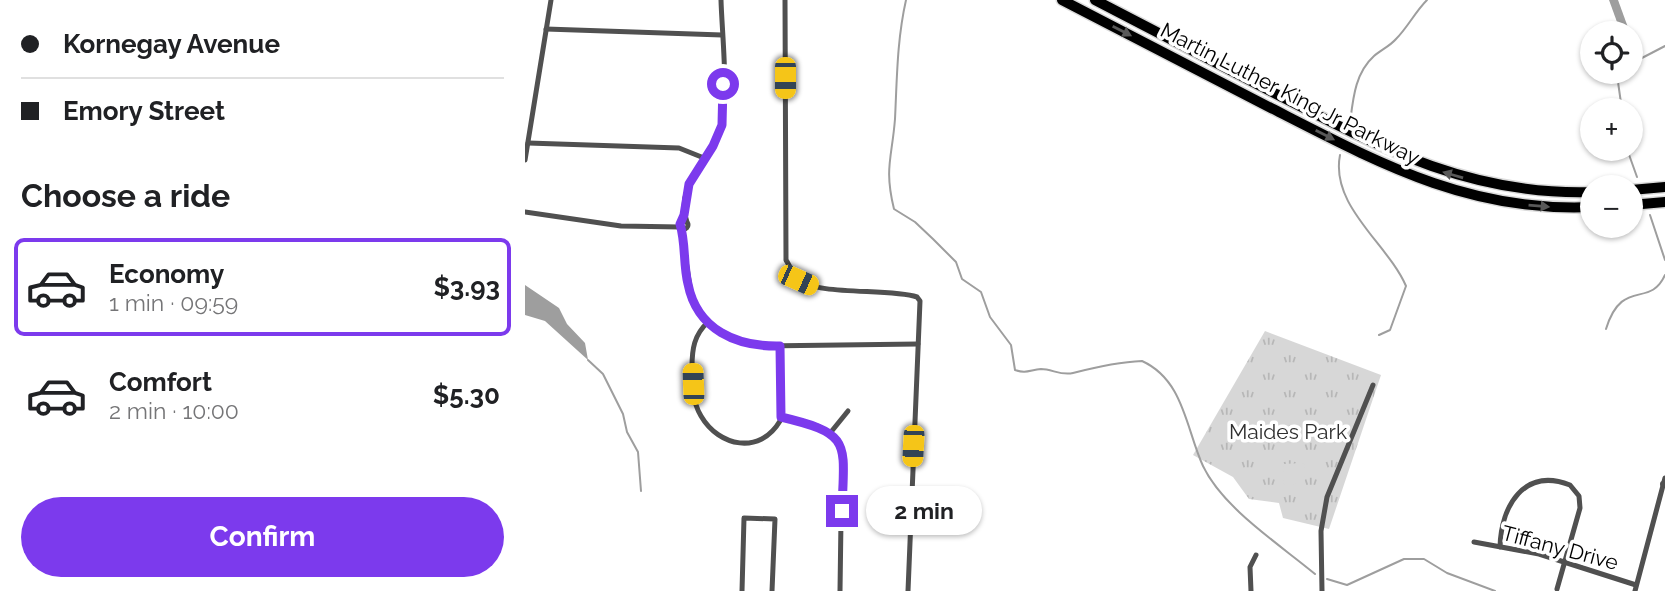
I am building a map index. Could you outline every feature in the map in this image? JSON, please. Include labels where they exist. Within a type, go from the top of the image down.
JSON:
[{"type":"highway","name":"Martin Luther King Jr Parkway","points":[[1062,0],[1363,155],[1425,182],[1514,204],[1580,207]]},
{"type":"highway","name":"Martin Luther King Jr Parkway","points":[[1095,0],[1361,138],[1416,162],[1472,181],[1506,187],[1580,191]]},
{"type":"highway","points":[[1643,189],[1665,187]]},
{"type":"highway","points":[[1643,204],[1665,202]]},
{"type":"street","points":[[525,160],[551,0]]},
{"type":"street","points":[[721,0],[722,125],[685,193],[682,223],[690,292],[708,322],[721,333],[741,343],[780,346],[918,344]]},
{"type":"street","points":[[785,0],[786,260],[798,280],[816,288],[903,292],[917,297],[920,311],[908,591]]},
{"type":"street","points":[[546,29],[722,35]]},
{"type":"street","points":[[528,143],[679,148],[704,158]]},
{"type":"street","points":[[525,212],[621,226],[682,223]]},
{"type":"street","points":[[708,322],[698,333],[692,353],[695,401],[705,422],[728,440],[753,444],[771,434],[781,417],[780,346]]},
{"type":"street","points":[[1322,591],[1321,531],[1325,504],[1373,385]]},
{"type":"street","points":[[831,432],[849,411]]},
{"type":"street","points":[[781,417],[817,425],[831,432],[839,441],[843,460],[840,591]]},
{"type":"street","points":[[1500,547],[1502,529],[1519,489],[1533,483],[1563,482],[1577,492],[1580,503],[1557,589]]},
{"type":"street","points":[[1636,588],[1664,482]]},
{"type":"street","points":[[742,591],[744,517],[775,519],[772,591]]},
{"type":"street","name":"Tiffany Drive","points":[[1474,542],[1565,562],[1636,588]]},
{"type":"street","points":[[1251,591],[1250,567],[1256,555]]},
{"type":"green space","name":"Maides Park","points":[[1265,331],[1381,375],[1329,529],[1283,518],[1279,503],[1249,499],[1233,477],[1193,455]]},
{"type":"green space","points":[[1304,463],[1305,483],[1284,485],[1283,464]]},
{"type":"shaded area","points":[[1609,0],[1618,0],[1626,21],[1617,21]]},
{"type":"shaded area","points":[[525,285],[559,308],[567,324],[585,343],[588,360],[545,321],[525,315]]},
{"type":"waterway","points":[[906,0],[899,44],[890,163],[894,209],[915,222],[933,239],[956,262],[962,279],[981,292],[990,317],[1011,345],[1015,370],[1025,372],[1041,369],[1069,374],[1107,365],[1142,361],[1156,369],[1175,393],[1197,452],[1212,481],[1238,511],[1315,574]]},
{"type":"waterway","points":[[1350,123],[1356,87],[1363,70],[1374,56],[1391,44],[1427,0]]},
{"type":"waterway","points":[[1643,57],[1665,46]]},
{"type":"waterway","points":[[1618,84],[1620,98]]},
{"type":"waterway","points":[[1340,155],[1339,174],[1352,208],[1398,270],[1406,286],[1390,330],[1379,335]]},
{"type":"waterway","points":[[1631,161],[1636,175]]},
{"type":"waterway","points":[[1650,215],[1665,260]]},
{"type":"waterway","points":[[1606,329],[1620,303],[1652,290],[1665,275]]},
{"type":"waterway","points":[[588,360],[603,374],[623,414],[627,432],[638,452],[641,491]]},
{"type":"waterway","points":[[1327,579],[1347,585],[1404,559],[1424,559],[1447,573],[1495,591]]},
{"type":"route","points":[[723,84],[722,125],[713,146],[696,170],[685,193],[684,215],[680,224],[690,292],[702,316],[721,333],[747,344],[780,346],[781,417],[817,425],[833,433],[839,441],[843,460],[842,511]]}]
